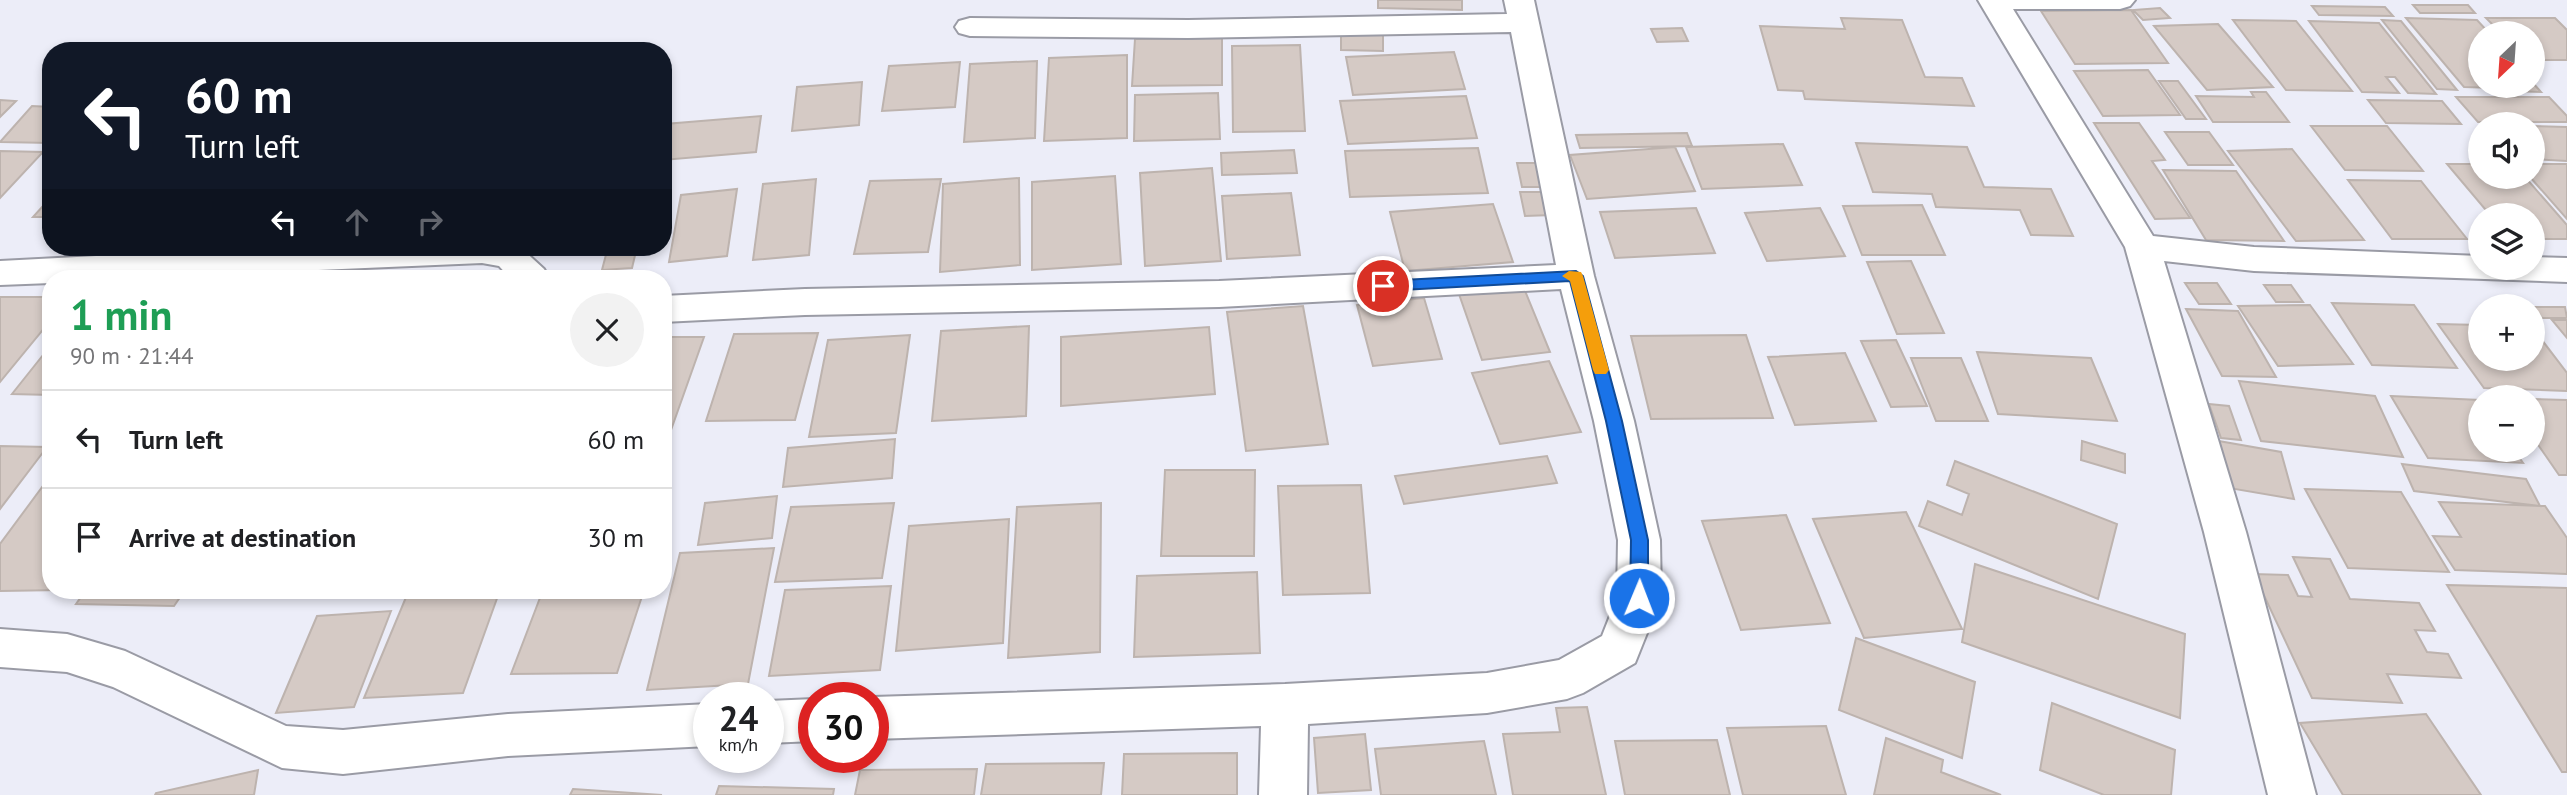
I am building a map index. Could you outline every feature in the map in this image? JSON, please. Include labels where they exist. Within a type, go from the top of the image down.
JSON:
[{"type":"street","points":[[1993,0],[2120,0]]},
{"type":"street","points":[[1993,0],[2142,247],[2225,531],[2292,795]]},
{"type":"street","points":[[889,717],[1285,705],[1487,693],[1567,679],[1619,649],[1639,598],[1639,540],[1614,421],[1576,276],[1521,11],[1188,29],[970,27]]},
{"type":"street","points":[[2142,247],[2254,259],[2468,268]]},
{"type":"street","points":[[56,270],[317,256]]},
{"type":"street","points":[[510,256],[523,270]]},
{"type":"street","points":[[2545,269],[2567,270]]},
{"type":"street","points":[[0,273],[42,271]]},
{"type":"street","points":[[672,309],[805,302],[1219,294],[1576,276]]},
{"type":"street","points":[[0,648],[67,653],[125,671],[282,747],[342,752],[508,734],[693,726]]},
{"type":"street","points":[[1283,795],[1285,705]]},
{"type":"building","points":[[1378,0],[1462,0],[1462,10],[1378,8]]},
{"type":"building","points":[[2413,5],[2468,5],[2475,13],[2420,13]]},
{"type":"building","points":[[2312,6],[2385,7],[2393,16],[2319,15]]},
{"type":"building","points":[[2160,8],[2170,18],[2143,20],[2133,10]]},
{"type":"building","points":[[2131,10],[2168,63],[2075,64],[2041,11]]},
{"type":"building","points":[[1841,18],[1902,20],[1925,77],[1962,78],[1974,106],[1805,99],[1803,91],[1778,90],[1760,26],[1845,29]]},
{"type":"building","points":[[2406,18],[2478,21],[2468,21],[2468,87],[2464,87]]},
{"type":"building","points":[[2486,18],[2555,18],[2567,30],[2567,60],[2545,60],[2545,21],[2489,21]]},
{"type":"building","points":[[2233,20],[2296,21],[2352,91],[2286,90]]},
{"type":"building","points":[[2382,20],[2401,21],[2457,90],[2437,89]]},
{"type":"building","points":[[2309,21],[2379,23],[2436,94],[2408,93],[2395,77],[2386,77],[2399,93],[2362,92]]},
{"type":"building","points":[[2218,24],[2273,87],[2207,90],[2154,26]]},
{"type":"building","points":[[1682,28],[1688,41],[1657,42],[1651,29]]},
{"type":"building","points":[[1341,34],[1383,34],[1383,51],[1341,50]]},
{"type":"building","points":[[1222,38],[1222,85],[1132,86],[1135,39]]},
{"type":"building","points":[[1300,45],[1305,131],[1233,132],[1232,46]]},
{"type":"building","points":[[1454,52],[1465,89],[1353,95],[1346,57]]},
{"type":"building","points":[[1127,55],[1127,138],[1044,141],[1049,58]]},
{"type":"building","points":[[1037,61],[1035,138],[964,142],[970,64]]},
{"type":"building","points":[[960,62],[955,107],[882,111],[889,66]]},
{"type":"building","points":[[2148,70],[2180,115],[2103,116],[2074,71]]},
{"type":"building","points":[[2159,81],[2178,81],[2206,119],[2186,119]]},
{"type":"building","points":[[862,82],[859,125],[792,131],[797,87]]},
{"type":"building","points":[[2251,92],[2266,92],[2289,122],[2213,122],[2196,96],[2254,97]]},
{"type":"building","points":[[1218,93],[1220,139],[1134,141],[1135,95]]},
{"type":"building","points":[[1466,96],[1477,138],[1348,144],[1340,101]]},
{"type":"building","points":[[2456,97],[2549,97],[2567,116],[2567,122],[2545,122],[2545,112],[2469,112]]},
{"type":"building","points":[[0,100],[16,101],[0,117]]},
{"type":"building","points":[[2368,100],[2442,101],[2461,124],[2386,123]]},
{"type":"building","points":[[32,106],[42,107],[42,143],[0,142]]},
{"type":"building","points":[[761,116],[756,152],[672,159],[672,123]]},
{"type":"building","points":[[2094,123],[2139,123],[2165,160],[2152,161],[2190,218],[2155,219]]},
{"type":"building","points":[[2311,126],[2387,126],[2423,171],[2345,170]]},
{"type":"building","points":[[2545,126],[2567,127],[2567,161],[2545,160]]},
{"type":"building","points":[[2165,132],[2209,132],[2233,165],[2188,165]]},
{"type":"building","points":[[1687,133],[1692,146],[1580,148],[1576,135]]},
{"type":"building","points":[[1856,143],[1967,147],[1984,187],[2051,189],[2073,236],[2031,235],[2020,210],[1936,207],[1932,194],[1873,192]]},
{"type":"building","points":[[1783,144],[1802,185],[1702,189],[1686,147]]},
{"type":"building","points":[[1675,147],[1695,191],[1587,199],[1570,155]]},
{"type":"building","points":[[1478,148],[1488,193],[1350,197],[1345,151]]},
{"type":"building","points":[[2292,149],[2364,240],[2296,241],[2228,151]]},
{"type":"building","points":[[1294,150],[1297,173],[1222,175],[1221,153]]},
{"type":"building","points":[[0,151],[42,152],[42,153],[0,198]]},
{"type":"building","points":[[1517,163],[1541,163],[1546,187],[1522,187]]},
{"type":"building","points":[[2447,164],[2468,164],[2468,189]]},
{"type":"building","points":[[2545,164],[2567,164],[2567,219],[2541,189],[2545,189]]},
{"type":"building","points":[[1212,168],[1221,261],[1145,266],[1140,173]]},
{"type":"building","points":[[2163,170],[2236,171],[2284,241],[2206,240]]},
{"type":"building","points":[[1115,176],[1121,264],[1032,270],[1032,182]]},
{"type":"building","points":[[1019,178],[1020,265],[940,272],[943,184]]},
{"type":"building","points":[[816,179],[809,255],[753,260],[763,184]]},
{"type":"building","points":[[941,179],[928,252],[854,254],[870,181]]},
{"type":"building","points":[[2348,180],[2421,181],[2467,239],[2392,239]]},
{"type":"building","points":[[737,189],[727,256],[669,262],[681,195]]},
{"type":"building","points":[[2468,189],[2536,189],[2567,225],[2567,239],[2545,239],[2545,203],[2480,203]]},
{"type":"building","points":[[1520,192],[1546,192],[1552,215],[1525,216]]},
{"type":"building","points":[[1291,193],[1300,255],[1227,259],[1222,196]]},
{"type":"building","points":[[1493,204],[1513,262],[1405,271],[1390,212]]},
{"type":"building","points":[[1922,205],[1945,255],[1862,255],[1843,206]]},
{"type":"building","points":[[42,207],[42,217],[33,217]]},
{"type":"building","points":[[1696,208],[1715,253],[1615,258],[1600,212]]},
{"type":"building","points":[[1820,208],[1845,256],[1767,261],[1745,213]]},
{"type":"building","points":[[606,256],[635,256],[632,268],[602,270]]},
{"type":"building","points":[[1911,261],[1944,333],[1897,334],[1867,262]]},
{"type":"building","points":[[2185,283],[2217,283],[2231,304],[2199,304]]},
{"type":"building","points":[[2264,285],[2291,285],[2303,302],[2276,302]]},
{"type":"building","points":[[1523,286],[1550,352],[1482,360],[1459,294]]},
{"type":"building","points":[[0,297],[42,297],[42,331],[0,382]]},
{"type":"building","points":[[1424,298],[1442,359],[1373,366],[1357,305]]},
{"type":"building","points":[[2332,303],[2414,305],[2457,368],[2372,365]]},
{"type":"building","points":[[2310,305],[2353,364],[2278,366],[2238,306]]},
{"type":"building","points":[[1303,306],[1328,444],[1246,451],[1227,312]]},
{"type":"building","points":[[2545,307],[2565,307],[2567,318],[2545,318]]},
{"type":"building","points":[[2186,309],[2238,311],[2276,377],[2222,376]]},
{"type":"building","points":[[2552,320],[2567,320],[2567,338]]},
{"type":"building","points":[[2438,324],[2468,325],[2468,366]]},
{"type":"building","points":[[1029,326],[1026,416],[932,421],[941,331]]},
{"type":"building","points":[[1209,327],[1215,394],[1061,406],[1061,337]]},
{"type":"building","points":[[818,333],[795,420],[706,421],[734,334]]},
{"type":"building","points":[[910,335],[896,433],[809,437],[828,340]]},
{"type":"building","points":[[1746,335],[1773,418],[1651,419],[1631,336]]},
{"type":"building","points":[[672,337],[704,337],[672,427]]},
{"type":"building","points":[[1896,340],[1927,406],[1891,407],[1861,341]]},
{"type":"building","points":[[2545,344],[2567,373],[2567,391],[2545,390],[2545,385],[2482,385],[2472,371],[2545,371]]},
{"type":"building","points":[[1977,352],[2091,358],[2117,421],[1998,414]]},
{"type":"building","points":[[1845,353],[1876,421],[1795,425],[1768,357]]},
{"type":"building","points":[[42,356],[42,395],[12,394]]},
{"type":"building","points":[[1911,358],[1961,358],[1988,421],[1936,421]]},
{"type":"building","points":[[1549,361],[1581,432],[1500,444],[1472,373]]},
{"type":"building","points":[[2239,381],[2375,396],[2403,457],[2261,441]]},
{"type":"building","points":[[2391,396],[2468,399],[2468,460],[2428,458]]},
{"type":"building","points":[[2545,399],[2567,400],[2567,475],[2559,475],[2545,455]]},
{"type":"building","points":[[2209,404],[2229,406],[2241,440],[2221,438]]},
{"type":"building","points":[[895,439],[892,478],[783,487],[788,448]]},
{"type":"building","points":[[2213,440],[2281,452],[2294,499],[2223,487]]},
{"type":"building","points":[[2082,441],[2125,454],[2125,473],[2081,460]]},
{"type":"building","points":[[0,446],[42,447],[42,454],[0,509]]},
{"type":"building","points":[[1547,456],[1557,483],[1404,504],[1395,476]]},
{"type":"building","points":[[1955,461],[2117,524],[2098,599],[1919,526],[1928,501],[1962,515],[1969,494],[1947,485]]},
{"type":"building","points":[[2402,464],[2526,479],[2540,506],[2414,491]]},
{"type":"building","points":[[1165,470],[1255,470],[1254,556],[1161,556]]},
{"type":"building","points":[[1361,485],[1370,593],[1283,595],[1278,486]]},
{"type":"building","points":[[42,487],[42,590],[0,591],[0,544]]},
{"type":"building","points":[[2305,489],[2401,492],[2449,572],[2348,568]]},
{"type":"building","points":[[777,496],[772,538],[698,545],[705,503]]},
{"type":"building","points":[[2439,502],[2545,506],[2567,538],[2567,574],[2455,570],[2433,536],[2461,537]]},
{"type":"building","points":[[894,503],[882,578],[775,582],[791,507]]},
{"type":"building","points":[[1101,503],[1100,652],[1008,658],[1017,507]]},
{"type":"building","points":[[1906,512],[1962,629],[1864,638],[1813,519]]},
{"type":"building","points":[[1786,515],[1830,623],[1741,630],[1702,521]]},
{"type":"building","points":[[1009,519],[1003,643],[896,651],[909,526]]},
{"type":"building","points":[[774,548],[748,682],[693,682],[693,687],[647,690],[669,599],[672,599],[672,586],[680,553]]},
{"type":"building","points":[[2293,557],[2330,559],[2350,599],[2419,603],[2435,631],[2415,630],[2427,652],[2448,654],[2461,678],[2387,674],[2402,703],[2312,698],[2254,574],[2288,575],[2298,596],[2312,597]]},
{"type":"building","points":[[1975,564],[2185,634],[2180,718],[1962,642]]},
{"type":"building","points":[[1257,572],[1260,653],[1134,657],[1137,576]]},
{"type":"building","points":[[2447,585],[2567,588],[2567,772],[2562,772]]},
{"type":"building","points":[[891,586],[880,670],[769,676],[785,590]]},
{"type":"building","points":[[80,599],[179,599],[174,606],[76,604]]},
{"type":"building","points":[[405,599],[497,599],[463,693],[364,698]]},
{"type":"building","points":[[540,599],[641,599],[617,673],[511,674]]},
{"type":"building","points":[[391,611],[354,707],[276,713],[317,616]]},
{"type":"building","points":[[1856,638],[1975,682],[1962,758],[1839,710]]},
{"type":"building","points":[[2052,703],[2175,750],[2171,795],[2104,795],[2040,770]]},
{"type":"building","points":[[1587,707],[1606,795],[1513,795],[1503,734],[1560,732],[1556,708]]},
{"type":"building","points":[[2426,714],[2481,795],[2343,795],[2300,723]]},
{"type":"building","points":[[1826,726],[1846,795],[1743,795],[1727,728]]},
{"type":"building","points":[[1365,734],[1371,790],[1318,793],[1314,738]]},
{"type":"building","points":[[1886,738],[1943,760],[1941,772],[2001,795],[1874,795]]},
{"type":"building","points":[[1717,740],[1730,795],[1625,795],[1615,741]]},
{"type":"building","points":[[1484,741],[1496,795],[1381,795],[1375,749]]},
{"type":"building","points":[[1237,753],[1237,795],[1122,795],[1124,754]]},
{"type":"building","points":[[1104,763],[1101,795],[981,795],[986,764]]},
{"type":"building","points":[[977,769],[974,795],[855,795],[859,773],[889,773],[889,770]]},
{"type":"building","points":[[258,770],[254,795],[155,795],[156,793]]},
{"type":"building","points":[[719,786],[834,789],[833,795],[716,795]]},
{"type":"building","points":[[573,789],[662,795],[570,795]]},
{"type":"slow traffic","points":[[1569,276],[1576,276],[1601,370]]},
{"type":"route","points":[[1383,286],[1576,276],[1614,421],[1639,540],[1639,598]]}]
